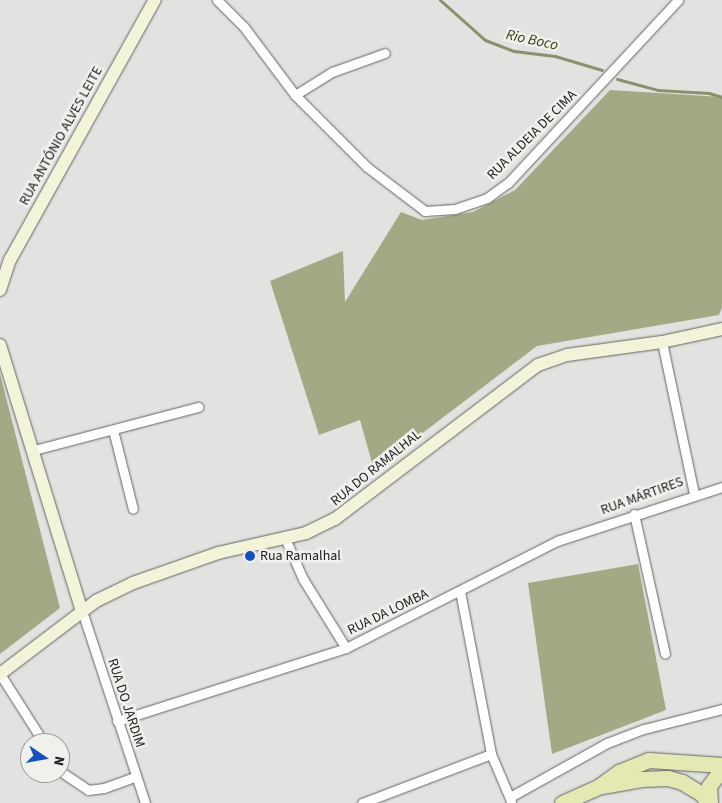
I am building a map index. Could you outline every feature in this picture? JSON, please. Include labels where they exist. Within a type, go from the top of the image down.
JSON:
[{"type":"main road","points":[[562,803],[598,787],[619,772],[649,760],[722,767],[709,786],[709,803]]},
{"type":"main road","points":[[598,787],[640,778],[668,778],[695,790],[709,803]]},
{"type":"street","name":"RUA ANTÓNIO ALVES LEITE","points":[[0,290],[10,260],[154,0]]},
{"type":"street","name":"RUA ALDEIA DE CIMA","points":[[217,0],[244,27],[295,95],[367,167],[425,211],[455,210],[486,198],[508,183],[678,0]]},
{"type":"street","points":[[295,95],[332,72],[385,54]]},
{"type":"street","name":"RUA DO RAMALHAL","points":[[0,674],[82,611],[150,575],[218,553],[285,538],[323,526],[351,509],[432,442],[538,365],[567,355],[662,342],[722,328]]},
{"type":"street","name":"RUA MÁRTIRES","points":[[460,591],[557,541],[694,494],[662,342]]},
{"type":"street","points":[[0,346],[34,450],[82,611]]},
{"type":"street","points":[[34,450],[198,407]]},
{"type":"street","points":[[113,430],[133,509]]},
{"type":"street","points":[[694,494],[722,486]]},
{"type":"street","points":[[634,514],[665,654]]},
{"type":"street","points":[[285,538],[303,578],[346,648]]},
{"type":"street","points":[[460,591],[491,754],[511,800],[607,743],[644,729],[722,708]]},
{"type":"street","name":"RUA DA LOMBA","points":[[117,720],[346,648],[460,591]]},
{"type":"street","name":"RUA DO JARDIM","points":[[82,611],[145,803]]},
{"type":"street","points":[[0,674],[38,733]]},
{"type":"street","points":[[362,803],[491,754]]},
{"type":"street","points":[[70,778],[88,790],[104,788],[135,777]]},
{"type":"green space","points":[[610,90],[722,97],[722,307],[719,315],[537,346],[374,470],[360,420],[319,435],[270,281],[343,251],[345,302],[401,212],[422,220],[473,212],[515,190]]},
{"type":"green space","points":[[0,374],[60,608],[0,654]]},
{"type":"green space","points":[[638,564],[666,710],[552,754],[528,583]]},
{"type":"waterway","name":"Rio Boco","points":[[440,0],[485,40],[514,51],[555,56],[602,70]]},
{"type":"waterway","name":"Rio Boco","points":[[617,79],[658,90],[709,93],[722,97]]},
{"type":"place","name":"Rua Ramalhal","points":[[250,556]]}]
